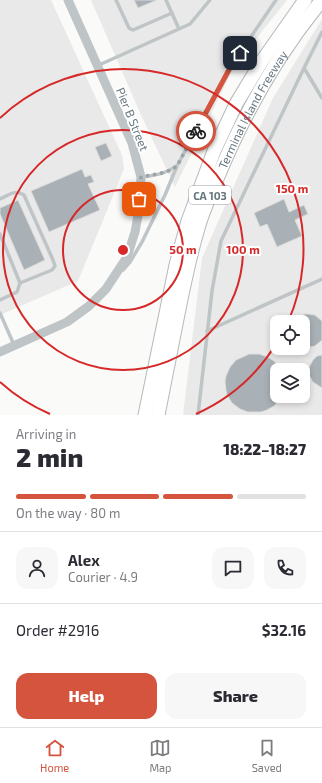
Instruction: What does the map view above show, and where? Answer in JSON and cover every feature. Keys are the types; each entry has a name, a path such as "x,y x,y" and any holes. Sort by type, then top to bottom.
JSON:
{"highway":[{"name":"Terminal Island Freeway","path":"146,415 176,265 188,221 214,151 236,104 262,61 305,0"},
{"name":"Terminal Island Freeway","path":"158,415 187,267 199,225 212,189 248,111 273,68 322,0"}],"street":[{"name":"Pier B Street","path":"0,352 67,322 89,306 106,289 127,257 136,232 141,177 132,143 68,0"}],"lane":[{"path":"116,0 129,28 133,30 172,13"},
{"path":"166,0 179,29"},
{"path":"98,66 190,24 210,0"},
{"path":"106,289 130,262 142,242 165,195 177,166 231,66 276,0"},
{"path":"198,415 212,291 221,241 322,32"},
{"path":"304,68 322,98"},
{"path":"141,177 162,173 177,166"},
{"path":"0,199 17,192 24,195 55,266 52,270 20,283"},
{"path":"0,234 20,283 19,290 17,292 0,300"},
{"path":"207,331 322,279"},
{"path":"0,314 14,346"}],"shaded area":[{"path":"0,0 51,0 122,155 124,169 78,281 0,315"},
{"path":"91,0 287,0 235,65 175,187 141,115"},
{"path":"322,19 322,415 183,415 202,258 273,98"}],"building":[{"path":"134,0 157,0 138,8"},
{"path":"106,143 112,156 101,161 95,147"},
{"path":"82,169 85,177 91,175 94,182 88,184 100,210 49,232 31,191"},
{"path":"284,199 289,212 304,205 308,214 295,220 302,236 277,247 267,224 260,227 254,213"},
{"path":"18,200 45,260 24,270 0,214 0,208"},
{"path":"305,314 315,315 322,321 322,340 315,346 310,347 310,315 303,315"},
{"path":"249,354 259,354 268,357 276,363 270,363 270,403 277,403 274,406 261,412 248,412 240,409 232,403 227,395 225,381 230,367 236,360"},
{"path":"322,355 322,388 313,382 310,377 310,365 317,356"}],"way so far":[{"path":"139,199 141,177 162,173 177,166 196,131"}],"route":[{"path":"196,131 231,66 240,53"}]}
